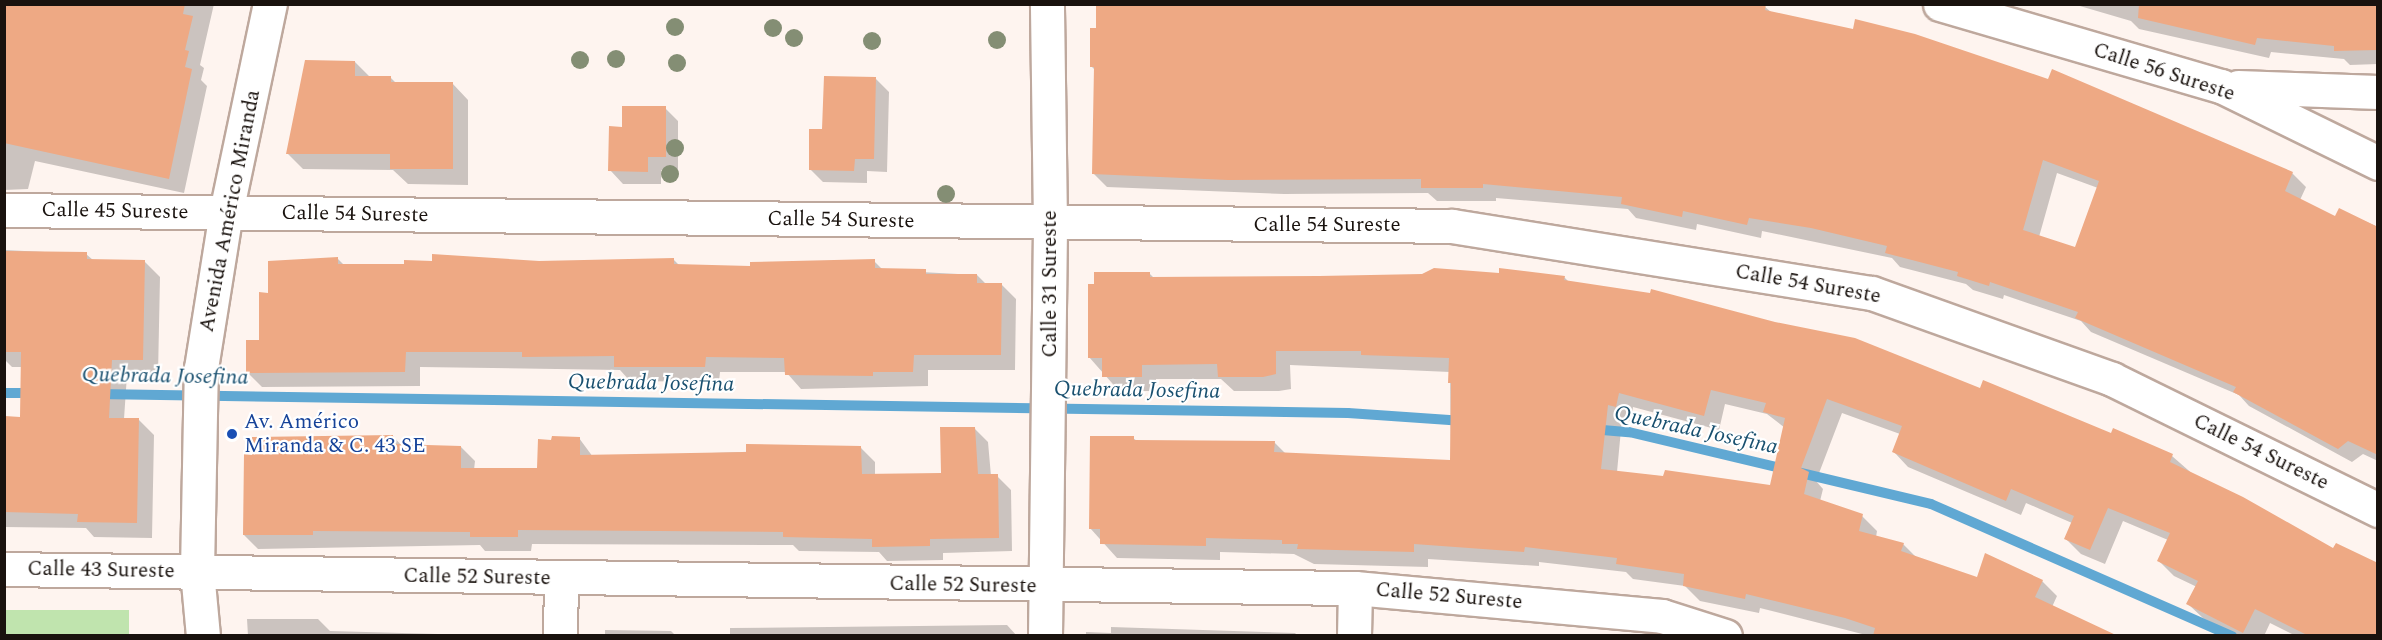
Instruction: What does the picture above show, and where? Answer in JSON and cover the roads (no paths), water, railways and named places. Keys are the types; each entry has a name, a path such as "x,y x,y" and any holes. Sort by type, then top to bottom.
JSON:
{"street":[{"name":"Avenida Américo Miranda","path":"203,636 197,571 201,368 226,212 270,4"},
{"name":"Calle 31 Sureste","path":"1045,636 1050,223 1047,4"},
{"name":"Calle 56 Sureste","path":"1940,4 2221,86 2378,163"},
{"path":"2221,86 2308,92 2378,92"},
{"name":"Calle 45 Sureste","path":"4,210 226,212"},
{"name":"Calle 54 Sureste","path":"226,212 1452,226 1872,292 2112,379 2378,510"},
{"name":"Calle 43 Sureste","path":"4,569 197,571"},
{"name":"Calle 52 Sureste","path":"197,571 561,579 1355,588 1662,626 1725,636"},
{"path":"560,636 561,579"},
{"path":"1354,636 1355,588"}],"waterway":[{"name":"Quebrada Josefina","path":"4,393 34,393"},
{"name":"Quebrada Josefina","path":"97,394 1348,413 1464,421"},
{"name":"Quebrada Josefina","path":"1591,429 1629,432 1931,504 2232,636"}],"place":[{"name":"Av. Américo Miranda & C. 43 SE","path":"232,434"}]}
